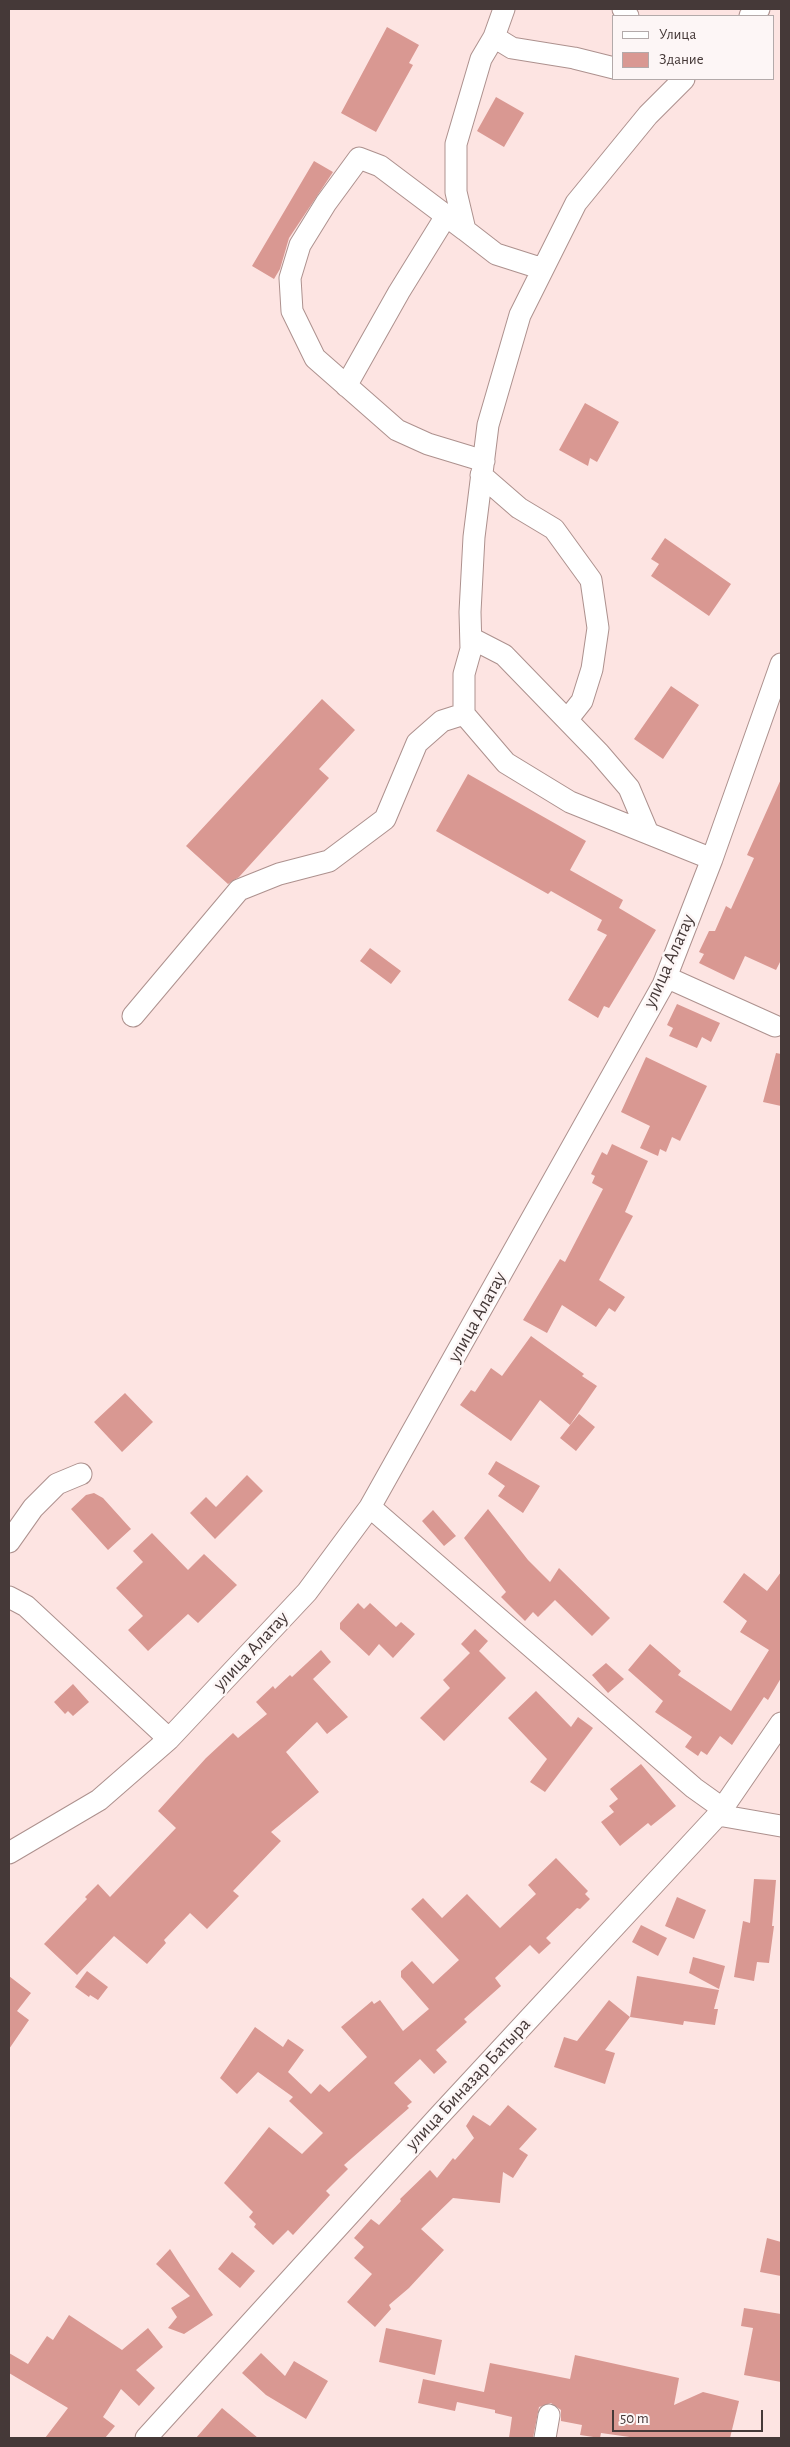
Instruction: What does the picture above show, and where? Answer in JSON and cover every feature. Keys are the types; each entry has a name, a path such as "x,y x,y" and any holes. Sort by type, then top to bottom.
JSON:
{"street":[{"path":"466,230 456,192 456,144 481,59 494,37 504,9"},
{"path":"494,37 512,48 574,58 612,68"},
{"path":"683,80 648,115 576,203 520,315 488,425 474,537 470,612 471,649 464,674 464,714 506,763 570,802 712,859"},
{"path":"543,269 496,254 380,166 359,158 326,203 300,245 290,278 292,311 315,358 397,430 483,468 519,508 554,529 591,580 598,628 592,669 582,701 567,720"},
{"path":"346,386 399,292 446,216"},
{"path":"471,638 504,656 567,720 629,788 648,833"},
{"name":"улица Алатау","path":"9,1853 99,1800 169,1739 307,1592 370,1508 666,977 712,859 781,664"},
{"path":"133,1016 239,890 279,874 330,861 385,818 417,743 442,721 464,714"},
{"path":"666,977 775,1026"},
{"path":"9,1542 33,1508 57,1484 81,1474"},
{"path":"370,1508 720,1811 781,1826"},
{"path":"9,1596 26,1606 169,1739"},
{"name":"улица Биназар Батыра","path":"146,2438 720,1811 781,1722"},
{"path":"545,2438 549,2415"}],"building":[{"path":"387,27 419,45 409,63 413,65 376,132 341,113"},
{"path":"496,97 524,113 504,147 477,131"},
{"path":"314,161 333,172 289,238 280,269 274,279 252,266"},
{"path":"585,403 619,422 597,462 590,458 588,466 559,450"},
{"path":"665,538 731,584 709,616 651,576 659,564 651,559"},
{"path":"671,686 699,705 663,759 634,739"},
{"path":"322,699 355,730 319,769 329,778 239,877 228,884 186,846"},
{"path":"468,774 586,841 570,870 623,900 619,908 656,930 609,1008 604,1006 598,1018 568,1000 607,935 597,930 602,920 551,891 548,894 436,831"},
{"path":"781,779 781,960 776,970 745,956 734,980 699,963 704,954 699,952 709,931 715,931 726,906 731,909 754,858 747,855"},
{"path":"370,948 401,971 391,984 360,961"},
{"path":"677,1004 720,1023 711,1042 702,1037 697,1048 669,1036 673,1028 667,1025"},
{"path":"776,1053 781,1054 781,1106 763,1102"},
{"path":"646,1057 707,1086 680,1141 672,1137 666,1152 660,1149 658,1156 640,1148 650,1126 621,1112"},
{"path":"612,1144 648,1161 625,1212 633,1216 599,1280 625,1297 615,1312 609,1308 596,1327 562,1305 547,1333 523,1320 560,1259 565,1262 603,1189 592,1183 595,1176 591,1174 602,1152 607,1155"},
{"path":"531,1336 584,1374 582,1376 597,1386 570,1425 540,1400 511,1441 460,1405 471,1390 475,1392 491,1368 502,1376"},
{"path":"125,1393 153,1422 122,1452 94,1422"},
{"path":"579,1414 595,1427 576,1451 560,1438"},
{"path":"496,1461 540,1486 523,1513 498,1496 505,1486 488,1474"},
{"path":"247,1475 263,1491 215,1539 190,1513 206,1497 216,1507"},
{"path":"94,1493 103,1498 131,1529 108,1550 71,1509 86,1495"},
{"path":"488,1509 528,1560 550,1582 559,1568 610,1618 592,1636 555,1600 538,1617 533,1612 525,1621 501,1597 506,1592 464,1538"},
{"path":"433,1510 456,1536 444,1546 422,1521"},
{"path":"152,1533 188,1570 204,1554 237,1585 198,1623 188,1614 148,1651 128,1630 143,1616 116,1588 143,1562 133,1551"},
{"path":"781,1572 781,1678 768,1700 764,1697 732,1745 720,1736 707,1755 701,1751 698,1756 685,1747 692,1737 655,1712 663,1701 628,1670 650,1644 681,1671 678,1675 731,1711 769,1650 740,1632 747,1621 723,1602 744,1573 767,1591"},
{"path":"358,1603 364,1609 370,1603 396,1627 401,1622 415,1634 393,1658 379,1644 369,1656 340,1629 340,1623"},
{"path":"475,1629 488,1641 479,1651 506,1678 444,1741 420,1718 450,1688 443,1680 470,1653 461,1644"},
{"path":"321,1650 331,1662 313,1679 348,1717 327,1734 317,1722 286,1752 319,1792 271,1832 281,1841 233,1891 239,1896 207,1929 190,1913 164,1940 166,1943 147,1964 114,1936 77,1975 44,1944 87,1899 85,1897 98,1884 110,1897 176,1828 158,1811 206,1758 233,1733 238,1738 267,1714 256,1702 273,1686 275,1689 290,1675 292,1677"},
{"path":"606,1663 624,1679 608,1693 592,1675"},
{"path":"73,1684 89,1702 73,1716 68,1711 65,1714 54,1702"},
{"path":"536,1691 571,1727 578,1717 593,1728 545,1792 530,1782 547,1759 508,1718"},
{"path":"641,1764 676,1806 651,1826 648,1823 620,1846 601,1822 614,1812 609,1806 618,1799 610,1789"},
{"path":"556,1858 588,1891 585,1894 590,1899 580,1909 577,1908 546,1938 551,1943 539,1954 530,1945 495,1978 501,1986 464,2019 467,2022 436,2050 447,2062 434,2074 420,2059 394,2083 412,2102 407,2106 409,2108 344,2165 348,2169 326,2191 330,2195 293,2235 288,2230 273,2245 254,2227 256,2224 249,2217 253,2212 224,2183 269,2127 302,2154 323,2133 289,2101 293,2097 258,2072 237,2094 220,2078 255,2027 283,2047 288,2039 304,2050 288,2072 311,2094 320,2084 329,2092 367,2057 341,2027 372,2001 374,2004 380,2000 403,2031 429,2009 401,1977 401,1971 412,1961 433,1984 459,1960 411,1909 423,1898 442,1918 467,1894 500,1928 536,1894 528,1885"},
{"path":"754,1879 776,1880 772,1926 774,1926 769,1963 757,1962 754,1981 734,1977 743,1921 750,1923"},
{"path":"677,1897 706,1910 694,1939 665,1926"},
{"path":"641,1925 667,1938 658,1956 632,1942"},
{"path":"693,1957 725,1966 719,1989 689,1973"},
{"path":"87,1971 108,1987 98,2000 90,1995 89,1997 75,1987"},
{"path":"9,1976 31,1993 17,2011 29,2020 9,2049"},
{"path":"637,1976 719,1990 714,2009 718,2009 715,2025 684,2021 683,2025 630,2017"},
{"path":"609,2000 630,2017 605,2050 615,2053 605,2084 554,2067 564,2037 577,2041"},
{"path":"508,2105 537,2129 519,2149 528,2155 513,2178 503,2172 500,2203 453,2198 421,2229 444,2250 409,2288 389,2305 391,2309 375,2327 347,2302 372,2274 354,2258 364,2247 354,2238 371,2219 379,2225 401,2201 400,2199 430,2170 437,2178 453,2158 455,2160 474,2138 466,2126 473,2115 490,2126"},
{"path":"767,2238 781,2242 781,2276 760,2272"},
{"path":"170,2249 213,2315 184,2334 168,2328 177,2317 171,2308 190,2296 156,2264"},
{"path":"232,2252 255,2271 240,2288 218,2269"},
{"path":"744,2308 781,2314 781,2382 744,2375 753,2328 741,2326"},
{"path":"69,2315 122,2350 148,2328 163,2347 136,2370 155,2388 139,2406 121,2389 103,2417 115,2426 105,2438 45,2438 68,2408 9,2373 9,2353 28,2364 47,2336 53,2340"},
{"path":"386,2328 442,2340 435,2375 379,2362"},
{"path":"261,2353 285,2376 294,2361 328,2381 306,2419 266,2395 242,2373"},
{"path":"575,2355 679,2378 674,2405 703,2392 739,2401 730,2438 637,2438 601,2433 600,2438 580,2435 582,2425 561,2421 561,2410 551,2403 539,2407 533,2438 509,2438 512,2417 495,2413 495,2410 457,2402 455,2411 418,2403 423,2379 484,2392 490,2363 570,2379"},
{"path":"222,2408 258,2438 196,2438"}]}
